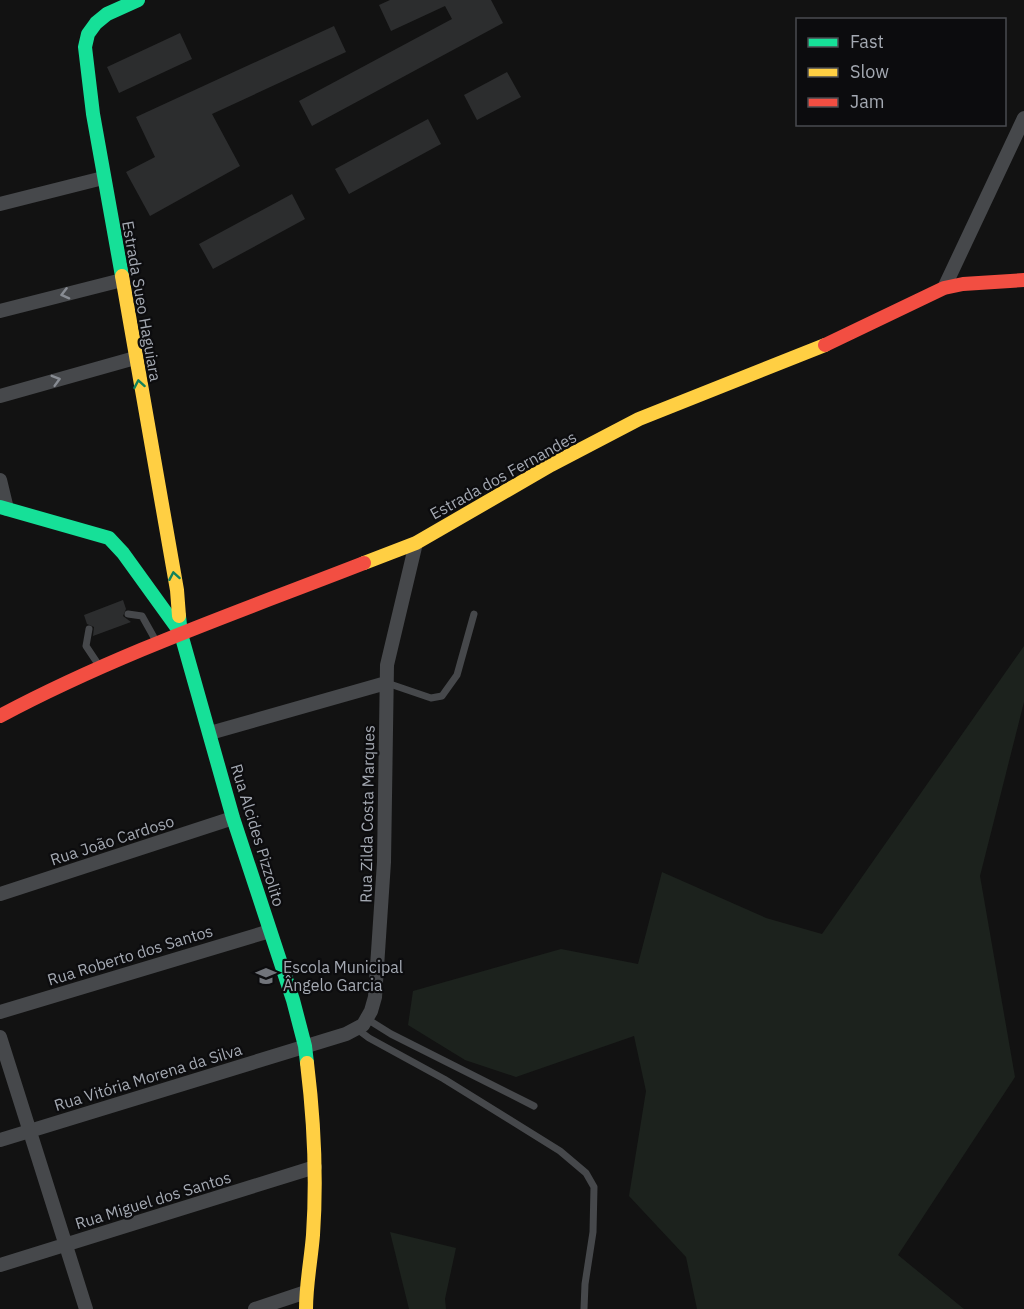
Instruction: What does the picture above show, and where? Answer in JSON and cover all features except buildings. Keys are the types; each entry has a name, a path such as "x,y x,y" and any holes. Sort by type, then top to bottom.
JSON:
{"street":[{"name":"Estrada Sueo Haguiara","path":"138,0 107,14 96,23 88,34 85,47 103,178 177,590 181,634"},
{"path":"944,288 1024,118"},
{"path":"0,204 103,178"},
{"path":"0,311 122,280"},
{"name":"Estrada dos Fernandes","path":"0,716 49,690 181,634 416,543 551,465 639,419 810,352 944,288 963,284 1024,280"},
{"path":"0,396 135,358"},
{"path":"0,480 4,508 109,538 123,553 181,634"},
{"name":"Rua Zilda Costa Marques","path":"368,1018 375,997 384,862 387,665 416,543"},
{"name":"Rua Alcides Pizzolito","path":"181,634 233,818 293,1000 305,1046 312,1104 315,1167 313,1235 306,1309"},
{"path":"210,733 386,683"},
{"name":"Rua João Cardoso","path":"0,894 233,818"},
{"name":"Rua Roberto dos Santos","path":"0,1012 270,931"},
{"path":"305,1046 346,1034 357,1029 368,1018"},
{"path":"0,1037 86,1309"},
{"name":"Rua Vitória Morena da Silva","path":"0,1140 305,1046"},
{"name":"Rua Miguel dos Santos","path":"0,1265 315,1167"},
{"path":"255,1309 306,1292"}],"lane":[{"path":"128,614 142,616 158,644"},
{"path":"386,683 430,698 442,696 457,675 474,614"},
{"path":"89,629 86,646 101,668"},
{"path":"368,1018 391,1034 534,1106"},
{"path":"357,1029 369,1038 444,1078 560,1151 586,1173 594,1187 593,1232 585,1284 584,1309"}],"shaded area":[{"path":"1024,646 1024,702 980,876 1015,1077 898,1255 964,1309 697,1309 686,1257 629,1196 646,1091 634,1036 516,1077 465,1060 408,1025 413,991 561,949 638,964 662,872 766,918 822,934"},
{"path":"390,1232 456,1248 445,1299 446,1309 409,1309"}],"traffic: fast":[{"path":"122,276 93,114 85,47 88,34 96,23 107,14 138,0"},
{"path":"0,507 109,538 123,553 180,632"},
{"path":"179,616 181,634 233,818 293,1000 307,1063"}],"traffic: slow":[{"path":"122,276 177,590 179,616"},
{"path":"364,563 416,543 551,465 639,419 825,345"},
{"path":"306,1309 315,1192 313,1127 307,1063"}],"traffic: jam":[{"path":"825,345 944,288 963,284 1024,280"},
{"path":"0,716 134,653 364,563"}],"place":[{"name":"Escola Municipal Ângelo Garcia","path":"266,976"}]}
